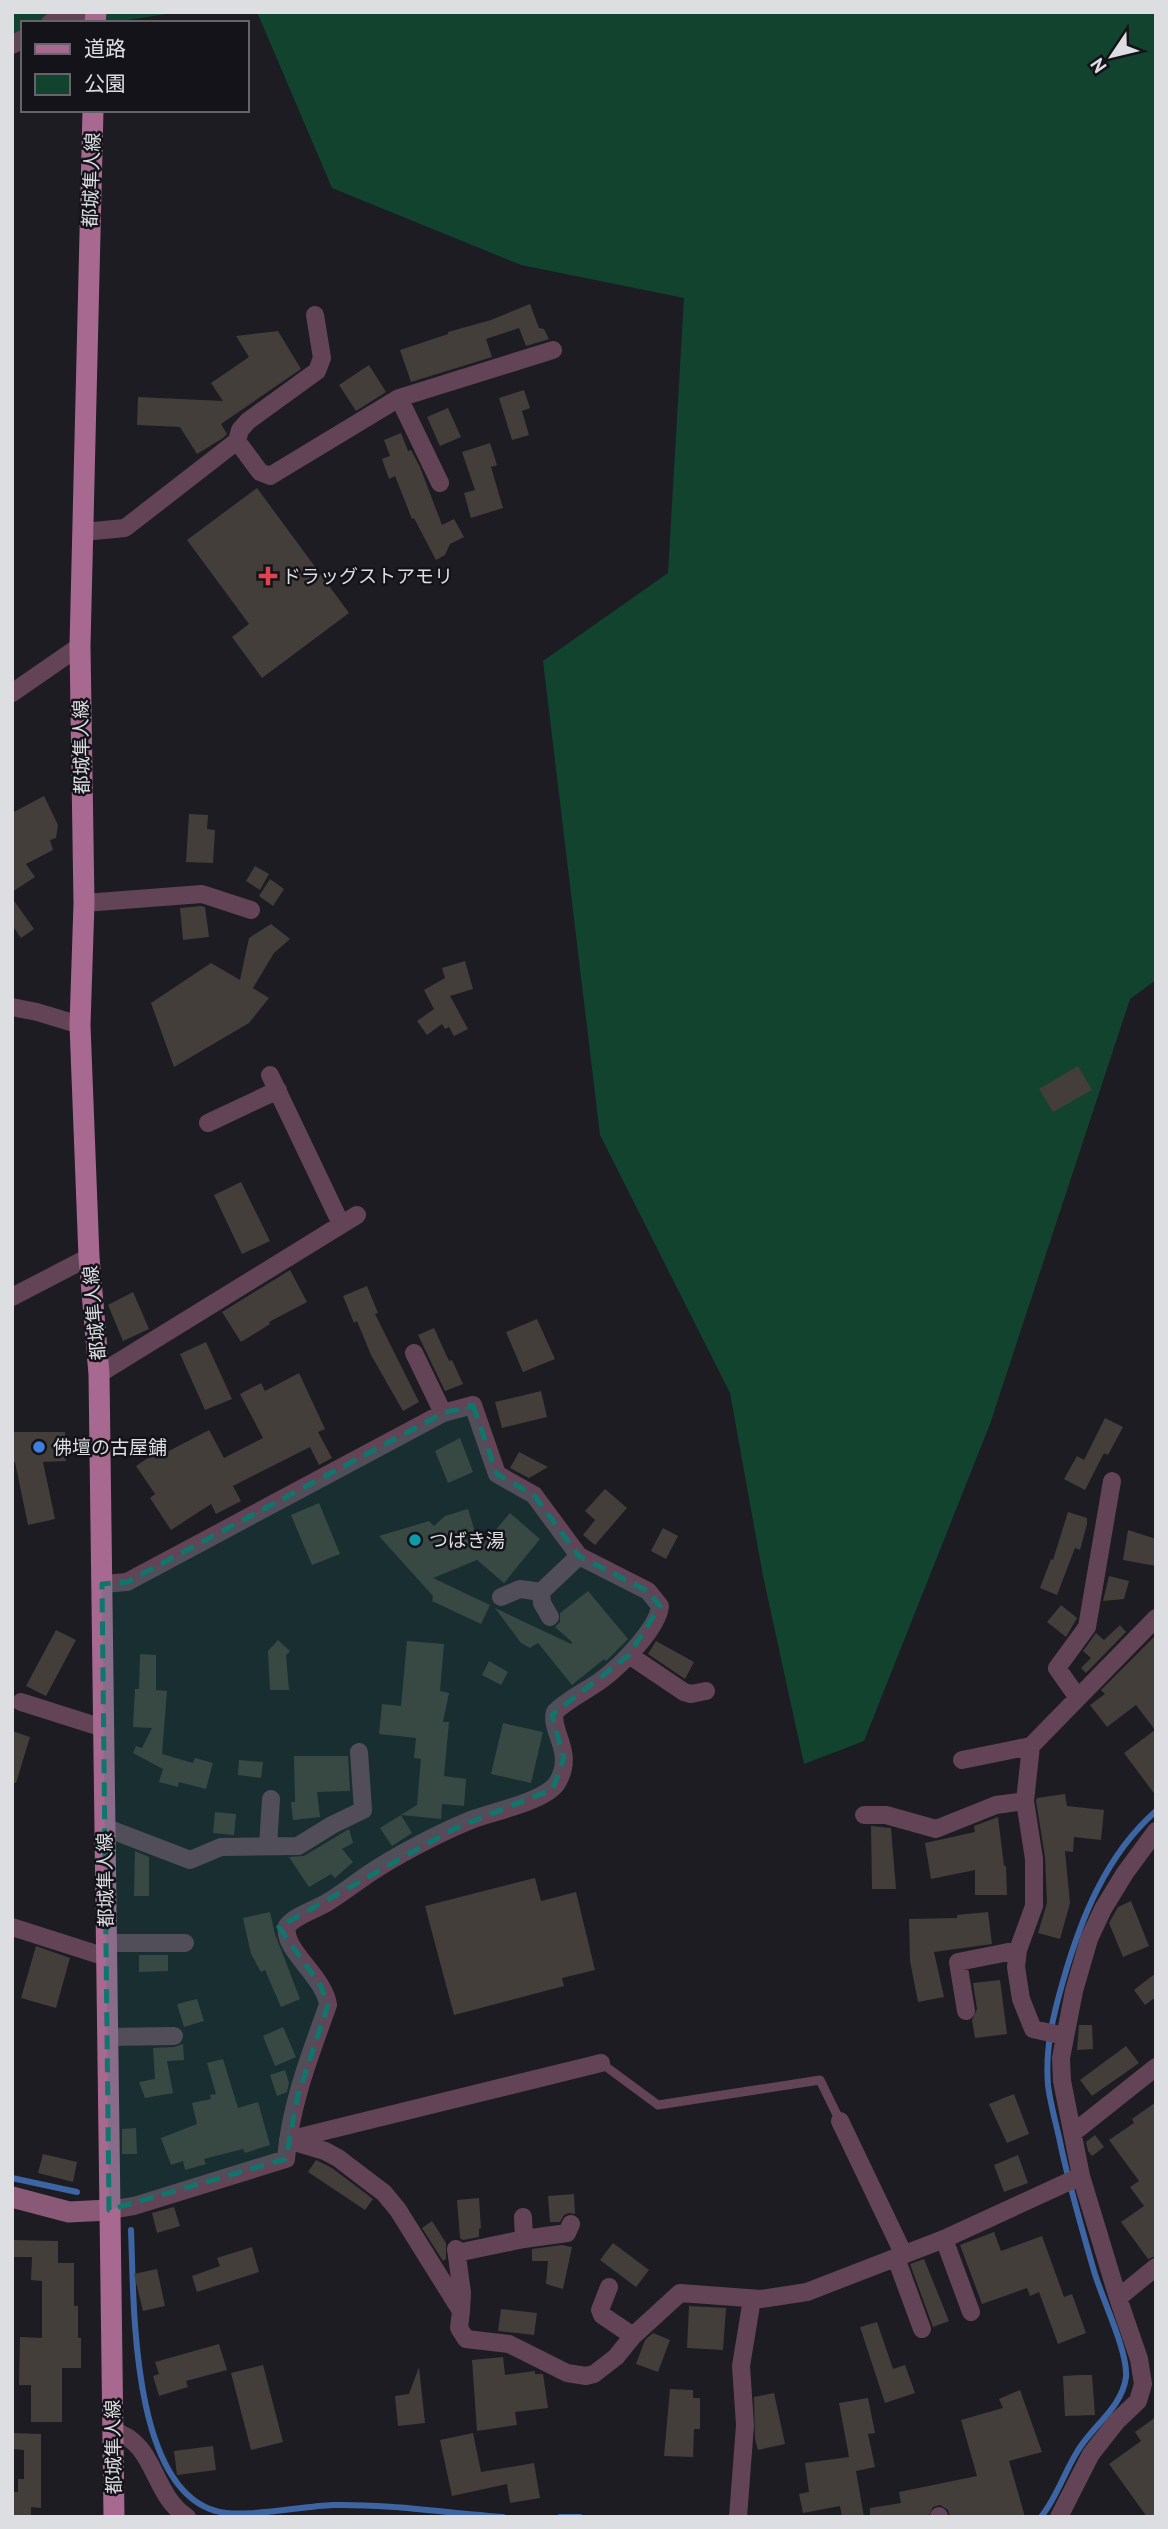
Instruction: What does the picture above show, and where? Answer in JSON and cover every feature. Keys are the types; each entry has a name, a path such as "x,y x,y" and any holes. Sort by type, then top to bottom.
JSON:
{"main road":[{"name":"都城隼人線","path":"93,112 80,646 84,903 80,1025 89,1257 99,1374 114,2517"}],"street":[{"path":"53,21 61,16 82,12"},
{"path":"83,533 125,528 237,441 240,430 248,421 317,371 322,358 315,315"},
{"path":"237,441 260,472 270,476 399,398 553,350"},
{"path":"399,398 440,483"},
{"path":"12,693 80,646"},
{"path":"84,903 202,894 251,910"},
{"path":"15,1011 80,1025"},
{"path":"99,1374 349,1220 274,1082 208,1124"},
{"path":"12,1297 89,1257"},
{"path":"414,1353 443,1413"},
{"path":"12,2197 69,2212 109,2210 145,2203 286,2159 297,2099 328,2005 327,1996 321,1986 287,1938 289,1922 326,1903 380,1867 454,1829 485,1815 540,1797 553,1789 565,1758 563,1744 553,1718 555,1712 605,1678 629,1655 652,1625 660,1606 648,1591 579,1556 534,1495 497,1475 473,1405 443,1413 127,1582 102,1584"},
{"path":"1078,1698 1057,1668 1087,1627 1112,1481"},
{"path":"550,1617 541,1604 541,1592 579,1556"},
{"path":"501,1597 520,1589 541,1592"},
{"path":"962,1760 1031,1746 1156,1618"},
{"path":"629,1655 684,1692 691,1694 706,1691"},
{"path":"21,1702 103,1728"},
{"path":"1031,1746 1025,1801 1034,1859 1034,1906 1018,1950 1016,1967 1021,1999 1033,2029 1054,2034"},
{"path":"104,1827 190,1860 221,1847 298,1846 363,1810 359,1752"},
{"path":"268,1846 271,1799"},
{"path":"864,1815 886,1815 936,1829 996,1805 1025,1801"},
{"path":"1059,2517 1091,2454 1117,2421 1138,2401 1143,2384 1139,2359 1073,2179 1073,2133 1062,2081 1061,2058 1054,2034 1095,1924 1125,1873 1156,1831"},
{"path":"12,1927 106,1950 185,1943"},
{"path":"966,2011 958,1962 1018,1950"},
{"path":"107,2037 174,2036"},
{"path":"288,2140 601,2063"},
{"path":"1073,2133 1156,2067"},
{"path":"840,2121 900,2256 922,2329"},
{"path":"288,2140 325,2151 338,2158 384,2193 398,2210 461,2311"},
{"path":"571,2224 567,2233 456,2251 462,2294 459,2328 466,2339 509,2344 577,2376 594,2374 680,2293 752,2299 807,2292 944,2239 1073,2179"},
{"path":"523,2217 524,2239"},
{"path":"944,2239 971,2312"},
{"path":"1118,2298 1156,2267"},
{"path":"610,2287 600,2310 603,2315 634,2336"},
{"path":"738,2517 745,2424 741,2366 752,2299"},
{"path":"1139,2359 1156,2378"},
{"path":"113,2431 125,2434 139,2445 165,2493 178,2511 187,2517"}],"lane":[{"path":"601,2063 658,2105 820,2080 840,2121"}],"highlighted area":[{"path":"473,1405 497,1474 534,1495 579,1556 648,1591 660,1606 629,1655 552,1715 564,1758 553,1789 454,1829 279,1927 321,1986 328,2005 297,2099 286,2159 109,2210 102,1584 127,1582 443,1413"}],"green space":[{"path":"12,12 179,12 123,21 21,21 21,36 12,38"},
{"path":"257,12 1156,12 1156,980 1130,999 990,1424 864,1741 804,1764 763,1576 730,1393 600,1135 543,661 668,573 684,298 521,265 332,188"}],"building":[{"path":"530,304 539,328 544,329 549,339 526,346 519,328 486,339 492,357 411,382 400,350"},
{"path":"278,331 301,369 221,424 227,434 223,438 197,454 180,427 137,425 138,397 223,401 211,383 249,357 236,336"},
{"path":"369,365 386,392 356,411 339,385"},
{"path":"524,390 530,408 522,411 529,435 512,440 499,398"},
{"path":"448,408 461,437 440,446 427,417"},
{"path":"401,433 408,451 411,450 420,467 442,525 454,519 464,537 450,544 445,555 436,560 414,518 412,519 395,476 389,479 382,459 390,456 384,440"},
{"path":"490,443 497,465 491,467 503,508 471,518 464,493 475,490 462,452"},
{"name":"ドラッグストアモリ","path":"257,488 349,613 262,678 232,637 249,624 187,540"},
{"path":"44,796 58,825 56,838 50,840 53,850 26,864 35,877 12,892 12,813"},
{"path":"189,814 208,815 207,829 215,830 213,863 186,862"},
{"path":"255,866 269,874 260,890 246,881"},
{"path":"270,879 284,889 273,906 259,896"},
{"path":"12,898 34,929 21,938 12,925"},
{"path":"205,907 209,937 183,940 180,908"},
{"path":"271,924 290,939 274,953 253,988 269,998 249,1023 174,1067 151,1003 211,963 240,980 249,938"},
{"path":"465,961 473,989 450,996 468,1029 454,1036 449,1027 445,1029 442,1024 427,1035 417,1021 434,1009 424,990 445,978 442,968"},
{"path":"1078,1066 1092,1090 1053,1112 1039,1089"},
{"path":"241,1182 270,1241 242,1254 214,1195"},
{"path":"290,1270 307,1302 269,1322 270,1324 241,1342 222,1312"},
{"path":"367,1286 378,1313 375,1314 419,1402 403,1411 371,1355 357,1321 354,1323 343,1296"},
{"path":"133,1292 149,1329 123,1341 108,1305"},
{"path":"537,1319 555,1359 523,1372 506,1332"},
{"path":"434,1328 463,1384 445,1391 418,1335"},
{"path":"206,1342 232,1399 205,1410 180,1354"},
{"path":"299,1373 325,1429 318,1432 332,1458 319,1465 310,1447 233,1486 241,1501 216,1514 211,1504 171,1530 150,1498 155,1494 136,1466 164,1447 167,1452 209,1430 224,1458 263,1438 240,1394 261,1383 265,1391"},
{"path":"541,1391 547,1417 502,1428 495,1402"},
{"path":"1105,1418 1123,1427 1108,1455 1104,1453 1085,1490 1064,1479 1077,1456 1084,1460"},
{"path":"12,1432 65,1432 66,1461 43,1462 55,1519 28,1525 15,1462 12,1462"},
{"path":"460,1438 473,1472 448,1483 435,1451"},
{"path":"519,1452 548,1467 529,1478 510,1468"},
{"path":"605,1489 627,1508 595,1545 583,1535 595,1520 585,1511"},
{"path":"319,1503 340,1554 312,1565 291,1515"},
{"path":"468,1509 480,1548 510,1513 540,1539 504,1583 477,1560 433,1578 490,1605 481,1624 432,1601 433,1596 379,1536 429,1521 434,1526 445,1516"},
{"path":"1068,1512 1087,1518 1087,1524 1080,1550 1075,1548 1057,1595 1040,1588 1051,1559 1053,1560"},
{"path":"663,1528 678,1536 666,1559 651,1551"},
{"path":"1128,1530 1156,1539 1156,1566 1123,1560"},
{"path":"1109,1576 1129,1581 1124,1599 1103,1601"},
{"path":"588,1591 628,1639 606,1661 604,1659 572,1685 538,1643 530,1648 521,1643 495,1608 571,1644 555,1627 560,1622 560,1613"},
{"path":"1061,1605 1077,1618 1066,1637 1047,1622"},
{"path":"1120,1625 1126,1632 1086,1673 1081,1668 1091,1658 1083,1651 1096,1633 1104,1640"},
{"path":"56,1630 76,1640 46,1696 26,1686"},
{"path":"1156,1635 1156,1796 1124,1753 1155,1730 1136,1705 1107,1727 1090,1705 1105,1694 1101,1690"},
{"path":"278,1640 290,1651 286,1655 289,1690 270,1690 268,1651"},
{"path":"407,1641 444,1644 440,1691 449,1693 443,1722 449,1722 444,1776 466,1779 464,1806 442,1804 441,1819 401,1815 412,1833 392,1846 380,1828 417,1805 421,1759 414,1758 416,1738 379,1734 382,1704 401,1706"},
{"path":"656,1641 694,1662 685,1679 648,1654"},
{"path":"140,1654 156,1655 156,1690 167,1691 162,1754 193,1763 195,1758 213,1763 206,1789 179,1782 178,1787 159,1782 163,1769 133,1753 136,1746 142,1748 152,1728 133,1727 135,1689 139,1689"},
{"path":"489,1661 508,1672 501,1685 482,1675"},
{"path":"503,1723 543,1732 531,1783 491,1774"},
{"path":"12,1731 30,1737 16,1783 12,1782"},
{"path":"294,1756 348,1756 350,1791 317,1792 320,1817 293,1820 291,1802 295,1802"},
{"path":"239,1760 263,1762 261,1778 238,1775"},
{"path":"1065,1794 1067,1806 1104,1810 1101,1840 1074,1837 1073,1852 1065,1851 1070,1903 1060,1939 1038,1933 1047,1903 1045,1857 1036,1801 1037,1798"},
{"path":"215,1812 236,1814 234,1835 213,1833"},
{"path":"998,1817 1006,1866 1007,1895 975,1895 975,1870 931,1879 925,1843 975,1832 974,1826"},
{"path":"871,1826 891,1828 896,1889 872,1889"},
{"path":"349,1829 353,1843 342,1849 353,1862 335,1878 331,1874 309,1887 289,1857 304,1856"},
{"path":"135,1851 149,1857 149,1896 134,1896"},
{"path":"535,1878 541,1901 576,1892 595,1970 562,1978 564,1986 454,2015 425,1906"},
{"path":"1131,1901 1149,1946 1123,1957 1109,1923 1118,1907"},
{"path":"270,1912 275,1934 300,1999 281,2007 265,1970 261,1972 251,1954 243,1918"},
{"path":"988,1912 992,1944 934,1952 944,1997 918,2002 910,1961 909,1919 957,1918 957,1915"},
{"path":"36,1946 70,1958 56,2008 21,1998"},
{"path":"139,1955 168,1955 168,1971 139,1972"},
{"path":"1156,1973 1156,1997 1145,2005 1134,1990"},
{"path":"1000,1980 1007,2034 975,2038 972,2020 977,2009 973,1983"},
{"path":"197,1999 204,2021 184,2027 177,2004"},
{"path":"1079,2025 1092,2025 1093,2049 1077,2050"},
{"path":"283,2027 296,2057 275,2066 263,2036"},
{"path":"183,2044 184,2060 167,2061 173,2093 145,2098 139,2082 155,2079 153,2048"},
{"path":"1126,2046 1139,2063 1092,2096 1080,2080"},
{"path":"223,2059 238,2108 258,2102 270,2145 245,2153 243,2149 204,2159 206,2164 185,2170 183,2161 171,2165 161,2138 197,2124 192,2103 211,2099 210,2095 216,2094 207,2063"},
{"path":"285,2070 289,2083 287,2092 277,2096 270,2075"},
{"path":"1014,2094 1029,2134 1007,2143 989,2104"},
{"path":"1156,2102 1156,2256 1148,2259 1121,2222 1144,2206 1130,2187 1139,2181 1109,2140 1134,2123 1132,2119"},
{"path":"136,2128 137,2154 122,2154 122,2129"},
{"path":"1095,2135 1104,2147 1092,2156 1086,2142"},
{"path":"43,2154 77,2162 73,2182 38,2173"},
{"path":"1018,2155 1028,2183 1004,2192 994,2165"},
{"path":"316,2160 332,2168 373,2199 365,2210 308,2172"},
{"path":"574,2194 575,2214 564,2215 560,2222 550,2222 548,2196"},
{"path":"479,2198 479,2237 463,2240 460,2238 457,2200"},
{"path":"174,2207 180,2226 157,2233 152,2213"},
{"path":"432,2221 446,2243 446,2259 443,2261 422,2228"},
{"path":"994,2232 1001,2251 1042,2236 1064,2297 1072,2294 1086,2333 1058,2344 1039,2292 1030,2296 1027,2288 982,2304 960,2245"},
{"path":"12,2240 58,2241 58,2263 74,2263 74,2306 78,2306 81,2368 62,2368 62,2422 31,2422 31,2385 19,2385 20,2337 42,2338 42,2281 31,2280 32,2257 12,2257"},
{"path":"613,2243 649,2270 636,2287 600,2260"},
{"path":"562,2245 572,2247 563,2289 546,2284 548,2261 532,2261 532,2249"},
{"path":"252,2247 259,2272 197,2292 192,2276 220,2266 217,2258"},
{"path":"924,2259 949,2321 933,2327 910,2264"},
{"path":"157,2269 165,2306 143,2311 134,2274"},
{"path":"689,2306 726,2308 723,2350 687,2348"},
{"path":"501,2309 537,2313 534,2335 498,2331"},
{"path":"877,2322 893,2369 905,2365 915,2393 885,2403 860,2327"},
{"path":"653,2333 670,2340 658,2372 636,2364 645,2340"},
{"path":"219,2344 227,2370 186,2381 188,2387 159,2396 153,2376 159,2374 155,2362"},
{"path":"503,2357 505,2375 535,2371 535,2374 543,2374 548,2408 515,2412 517,2425 477,2431 472,2360"},
{"path":"263,2365 283,2442 251,2450 231,2373"},
{"path":"419,2367 425,2423 398,2426 395,2396 409,2394"},
{"path":"1092,2375 1095,2415 1065,2416 1063,2376"},
{"path":"670,2389 693,2390 693,2398 700,2398 700,2429 694,2429 693,2457 664,2456"},
{"path":"1020,2390 1042,2452 1009,2461 1025,2517 950,2517 948,2510 940,2505 933,2507 928,2517 870,2517 870,2508 901,2503 899,2492 977,2476 961,2420 1003,2408 999,2399"},
{"path":"774,2393 785,2444 758,2450 755,2439 754,2397"},
{"path":"868,2398 875,2433 868,2434 875,2467 856,2471 864,2517 842,2517 840,2506 803,2513 799,2494 809,2492 805,2463 849,2457 839,2403"},
{"path":"1156,2417 1156,2517 1147,2517 1109,2464 1141,2441 1135,2432"},
{"path":"12,2433 41,2434 41,2508 31,2507 31,2517 12,2517 12,2492 18,2492 18,2479 24,2479 24,2450 12,2449"},
{"path":"473,2433 481,2472 534,2463 540,2498 510,2503 507,2484 452,2496 440,2440"},
{"path":"213,2446 216,2470 177,2475 174,2451"}],"waterway":[{"path":"1041,2517 1077,2452 1119,2398 1126,2377 1123,2353 1094,2271 1066,2171 1051,2104 1047,2071 1051,2032 1070,1957 1087,1911 1123,1847 1156,1811"},
{"path":"12,2178 77,2192"},
{"path":"131,2230 133,2300 142,2388 152,2430 167,2467 188,2495 216,2511 241,2514 354,2505 503,2517"},
{"path":"560,2517 580,2517"}],"place":[{"name":"ドラッグストアモリ","path":"268,576"},
{"name":"佛壇の古屋鋪","path":"39,1447"},
{"name":"つばき湯","path":"415,1540"}]}
